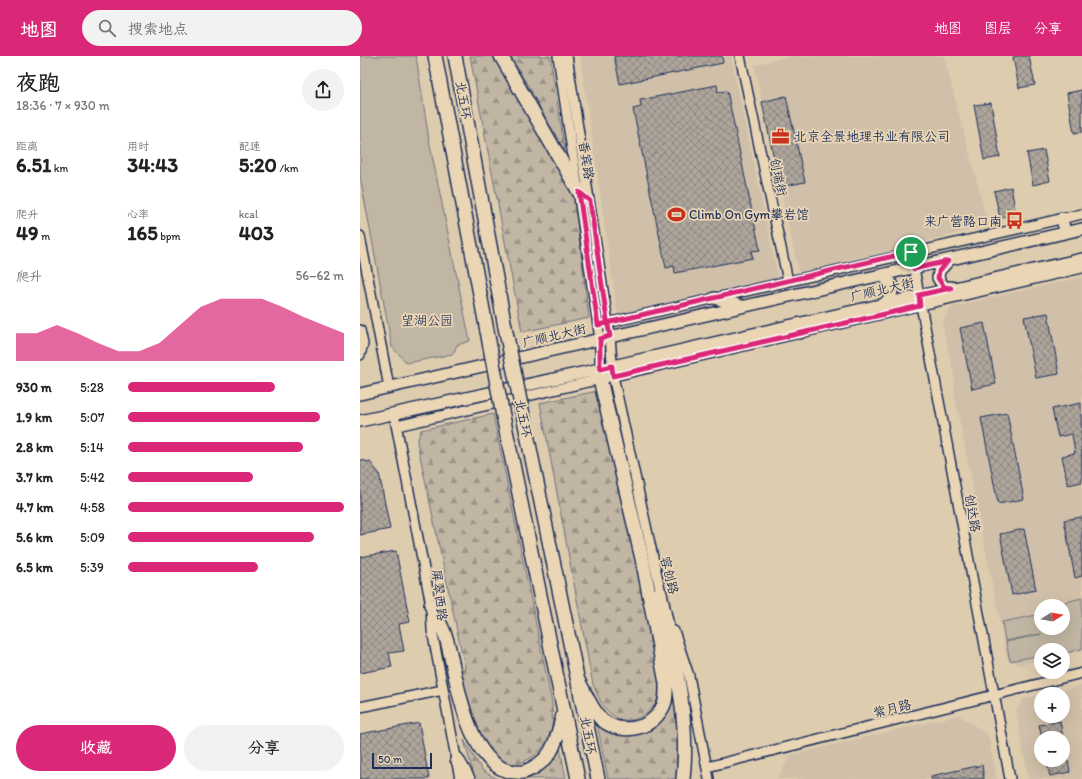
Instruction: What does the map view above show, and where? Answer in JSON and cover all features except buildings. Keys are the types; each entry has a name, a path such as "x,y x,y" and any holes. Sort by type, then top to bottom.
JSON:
{"highway":[{"name":"北五环","path":"435,56 503,416 578,779"},
{"name":"北五环","path":"456,56 505,327 598,779"},
{"path":"501,56 579,192"},
{"path":"578,680 602,720 625,729 636,728 647,724 655,718 662,709 666,697 666,683 606,372"},
{"path":"660,593 684,706 686,754 683,779"},
{"path":"431,605 447,640 462,705 474,742 479,755 489,766 497,772 507,775 523,773 538,766 556,745 564,711"},
{"path":"456,759 468,779"}],"main road":[{"path":"1062,218 1066,233"},
{"name":"广顺北大街","path":"360,394 743,306 914,269 1082,229"},
{"name":"广顺北大街","path":"360,421 606,372 778,328 885,303 920,300 951,288 1082,259"},
{"path":"948,261 939,271 938,278 944,287 951,288"},
{"path":"1024,272 1041,278"},
{"path":"883,276 891,282 893,289 890,298 885,303"},
{"path":"714,298 743,306"},
{"path":"778,328 800,333"}],"street":[{"name":"香宾路","path":"558,56 598,325 605,338"},
{"name":"香宾路","path":"567,56 590,201 607,323 605,338"},
{"name":"创瑞街","path":"740,56 788,280"},
{"path":"579,192 590,201"},
{"path":"598,325 788,280 1082,214"},
{"path":"360,236 364,280 389,388"},
{"name":"创达路","path":"911,252 1010,779"},
{"path":"397,426 606,372 800,333 920,300 1041,278 1082,268"},
{"path":"360,330 363,344 360,355"},
{"name":"容创路","path":"605,338 606,372 660,593 689,676 709,779"},
{"name":"屏翠西路","path":"394,414 431,605 432,630 460,779"},
{"name":"紫月路","path":"707,767 1082,673"},
{"path":"360,707 443,690"}],"shaded area":[{"path":"580,56 731,56 778,278 622,315 617,311"},
{"path":"791,56 944,56 988,225 799,275 754,65"},
{"path":"1082,277 1082,598 1070,601 1070,599 1034,599 1034,635 1041,635 1043,643 1034,643 1034,661 1019,665 1007,657 954,393 955,380 942,323 952,307"},
{"path":"1082,685 1082,779 1028,779 1016,711 1023,699 1034,697 1034,723 1070,723 1070,688"},
{"path":"959,715 988,735 997,779 777,779 791,755"}],"green space":[{"name":"望湖公园","path":"360,56 416,56 429,140 470,341 457,345 453,354 407,363 392,347 360,176"},
{"path":"470,56 496,56 574,197 589,318 522,332"},
{"path":"511,56 550,56 565,152"},
{"path":"597,391 637,553 660,676 661,686 656,704 639,718 632,720 618,718 611,714 600,701 593,685 540,403"},
{"path":"493,414 552,702 552,727 544,746 530,759 521,763 512,764 502,762 484,750 478,741 468,711 460,670 465,668 417,442 421,430"},
{"path":"1082,598 1082,649 1070,652 1070,643 1034,643 1034,656 1010,661 1006,642 1037,635 1070,635 1070,601"},
{"path":"1034,616 1034,635 1036,635 1005,641 1002,622"},
{"path":"674,695 678,735 676,779 608,779 596,719 608,728 664,716"},
{"path":"464,740 482,770 497,779 475,779"},
{"path":"560,748 566,779 525,779 537,775 546,768"}],"place":[{"name":"北京全景地理书业有限公司","path":"781,136"},
{"name":"Climb On Gym攀岩馆","path":"676,214"},
{"name":"来广营路口南","path":"1015,221"}],"route":[{"path":"911,252 626,319 607,323 598,325 579,192 590,201 607,323 610,336 600,339 600,369 612,366 613,376 920,306 919,295 951,288 944,287 938,278 939,271 948,261 914,269 911,252"}]}
